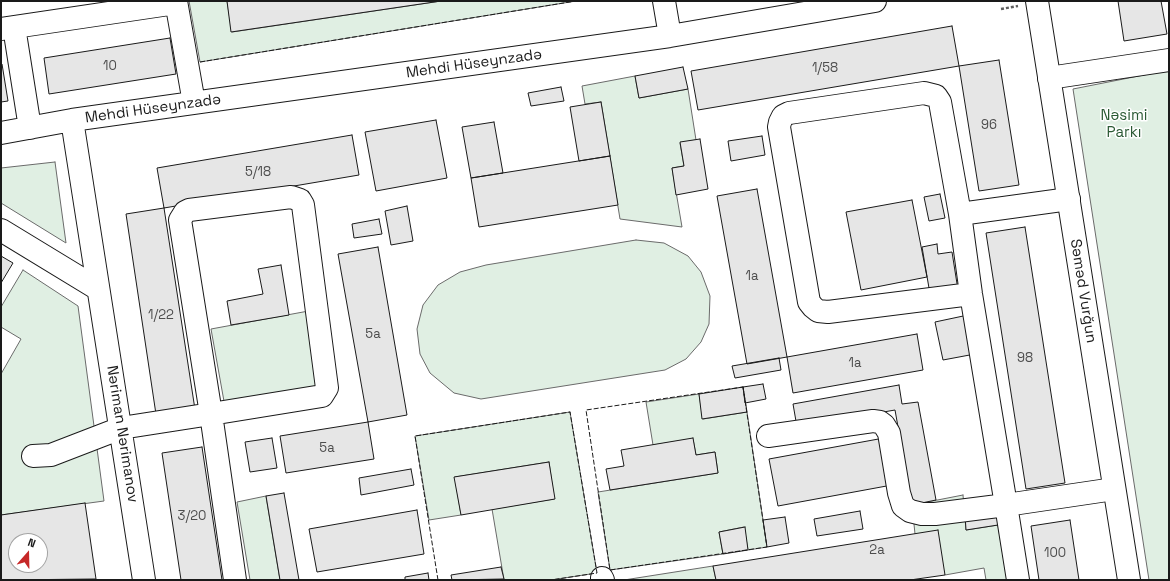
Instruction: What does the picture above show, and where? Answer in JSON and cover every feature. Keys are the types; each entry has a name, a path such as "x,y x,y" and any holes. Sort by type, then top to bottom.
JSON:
{"street":[{"path":"664,1 670,36"},
{"name":"Mehdi Hüseynzadə","path":"1,133 72,120 670,36 875,1"},
{"name":"Səməd Vurğun","path":"1037,1 1129,580"},
{"path":"30,128 8,28 176,2 194,104"},
{"path":"1049,78 1169,60"},
{"path":"971,294 828,312 818,311 813,307 809,302 779,127 783,116 789,113 924,93 936,96 940,102 960,214 971,294 1018,580"},
{"name":"Nəriman Nərimanov","path":"72,120 144,580"},
{"path":"33,456 51,456 121,428 211,414 322,396 327,388 303,205 300,200 291,197 189,210 185,212 180,220 211,414 235,580"},
{"path":"960,214 1069,199"},
{"path":"1,230 98,289"},
{"path":"768,436 873,421 880,422 889,433 899,493 903,506 910,512 922,514 935,514 1006,505 1114,489"}],"green space":[{"path":"189,1 227,1 232,32 441,1 576,1 200,62"},
{"name":"Nəsimi Parkı","path":"1169,70 1169,580 1149,580 1073,89"},
{"path":"635,76 639,98 688,89 696,140 680,143 684,166 672,168 682,227 620,219 601,102 585,104 582,86"},
{"path":"55,162 66,243 1,203 1,168"},
{"path":"636,240 664,243 688,256 701,272 710,296 709,324 701,342 686,359 665,370 481,399 454,393 430,373 420,354 417,329 423,305 438,285 460,272 486,265"},
{"path":"23,270 78,306 104,501 1,515 1,374 21,339 1,327 1,307"},
{"path":"314,310 332,401 227,418 211,329"},
{"path":"699,394 703,419 747,412 767,547 748,550 744,527 719,532 723,554 610,570 598,492 718,473 715,452 696,455 693,439 653,445 646,402"},
{"path":"570,412 597,573 551,580 504,580 492,509 554,499 549,462 455,477 461,515 429,520 415,436"},
{"path":"963,495 966,530 998,525 1007,580 986,580 984,568 945,575 915,534 912,505"},
{"path":"266,496 280,580 250,580 237,502"},
{"path":"713,566 716,580 624,580"}],"building":[{"path":"227,1 441,1 231,32"},
{"path":"1118,1 1161,1 1167,34 1124,41"},
{"path":"952,26 959,66 698,110 691,71"},
{"path":"170,38 176,74 49,94 44,58"},
{"path":"999,60 1019,185 979,191 959,66"},
{"path":"1,64 8,101 1,102"},
{"path":"683,67 688,89 639,98 635,76"},
{"path":"561,87 564,101 531,106 528,93"},
{"path":"601,102 610,156 579,161 570,107"},
{"path":"436,120 447,178 376,191 365,132"},
{"path":"494,122 503,173 471,178 462,127"},
{"path":"352,135 359,175 164,208 157,168"},
{"path":"762,136 765,155 731,161 728,141"},
{"path":"700,139 708,189 676,195 672,168 684,166 680,142"},
{"path":"610,156 618,205 479,227 471,178"},
{"path":"757,189 787,357 747,364 717,196"},
{"path":"940,194 945,218 929,221 924,197"},
{"path":"912,200 927,277 861,290 846,212"},
{"path":"407,206 413,241 391,245 385,211"},
{"path":"164,208 196,416 157,421 126,214"},
{"path":"379,219 382,234 354,238 352,224"},
{"path":"1025,227 1065,483 1026,489 986,233"},
{"path":"937,244 938,254 952,252 958,290 930,294 922,247"},
{"path":"378,247 407,415 368,422 338,254"},
{"path":"1,256 13,263 1,283"},
{"path":"281,265 289,315 231,325 227,301 263,294 258,269"},
{"path":"968,315 975,354 943,360 935,322"},
{"path":"917,334 923,370 793,393 787,357"},
{"path":"779,358 781,370 735,378 732,366"},
{"path":"763,384 766,399 745,403 743,387"},
{"path":"899,385 902,404 918,402 936,500 912,505 895,410 797,427 793,404"},
{"path":"743,387 747,412 702,419 699,394"},
{"path":"368,422 374,459 286,473 280,436"},
{"path":"272,438 277,468 250,472 245,442"},
{"path":"693,438 696,455 715,452 718,473 610,490 606,469 624,466 621,450"},
{"path":"884,438 892,485 778,506 769,459"},
{"path":"202,447 222,580 181,580 162,453"},
{"path":"549,462 555,499 461,515 454,477"},
{"path":"411,469 414,485 361,495 359,478"},
{"path":"284,493 299,580 280,580 266,496"},
{"path":"85,503 96,579 1,580 1,515"},
{"path":"417,510 424,554 317,572 309,529"},
{"path":"997,510 998,525 966,530 965,515"},
{"path":"860,511 863,529 817,536 814,519"},
{"path":"785,517 789,543 767,547 763,520"},
{"path":"1070,520 1079,580 1039,580 1031,526"},
{"path":"745,527 748,550 723,554 719,532"},
{"path":"938,530 945,575 910,580 716,580 713,566"},
{"path":"501,567 504,579 452,580 451,575"},
{"path":"428,573 429,580 405,580 405,577"}],"fence":[{"path":"200,62 576,1"},
{"path":"743,387 767,547 610,570 586,410 743,387"},
{"path":"438,580 415,436 570,412 597,573 551,580"}]}
